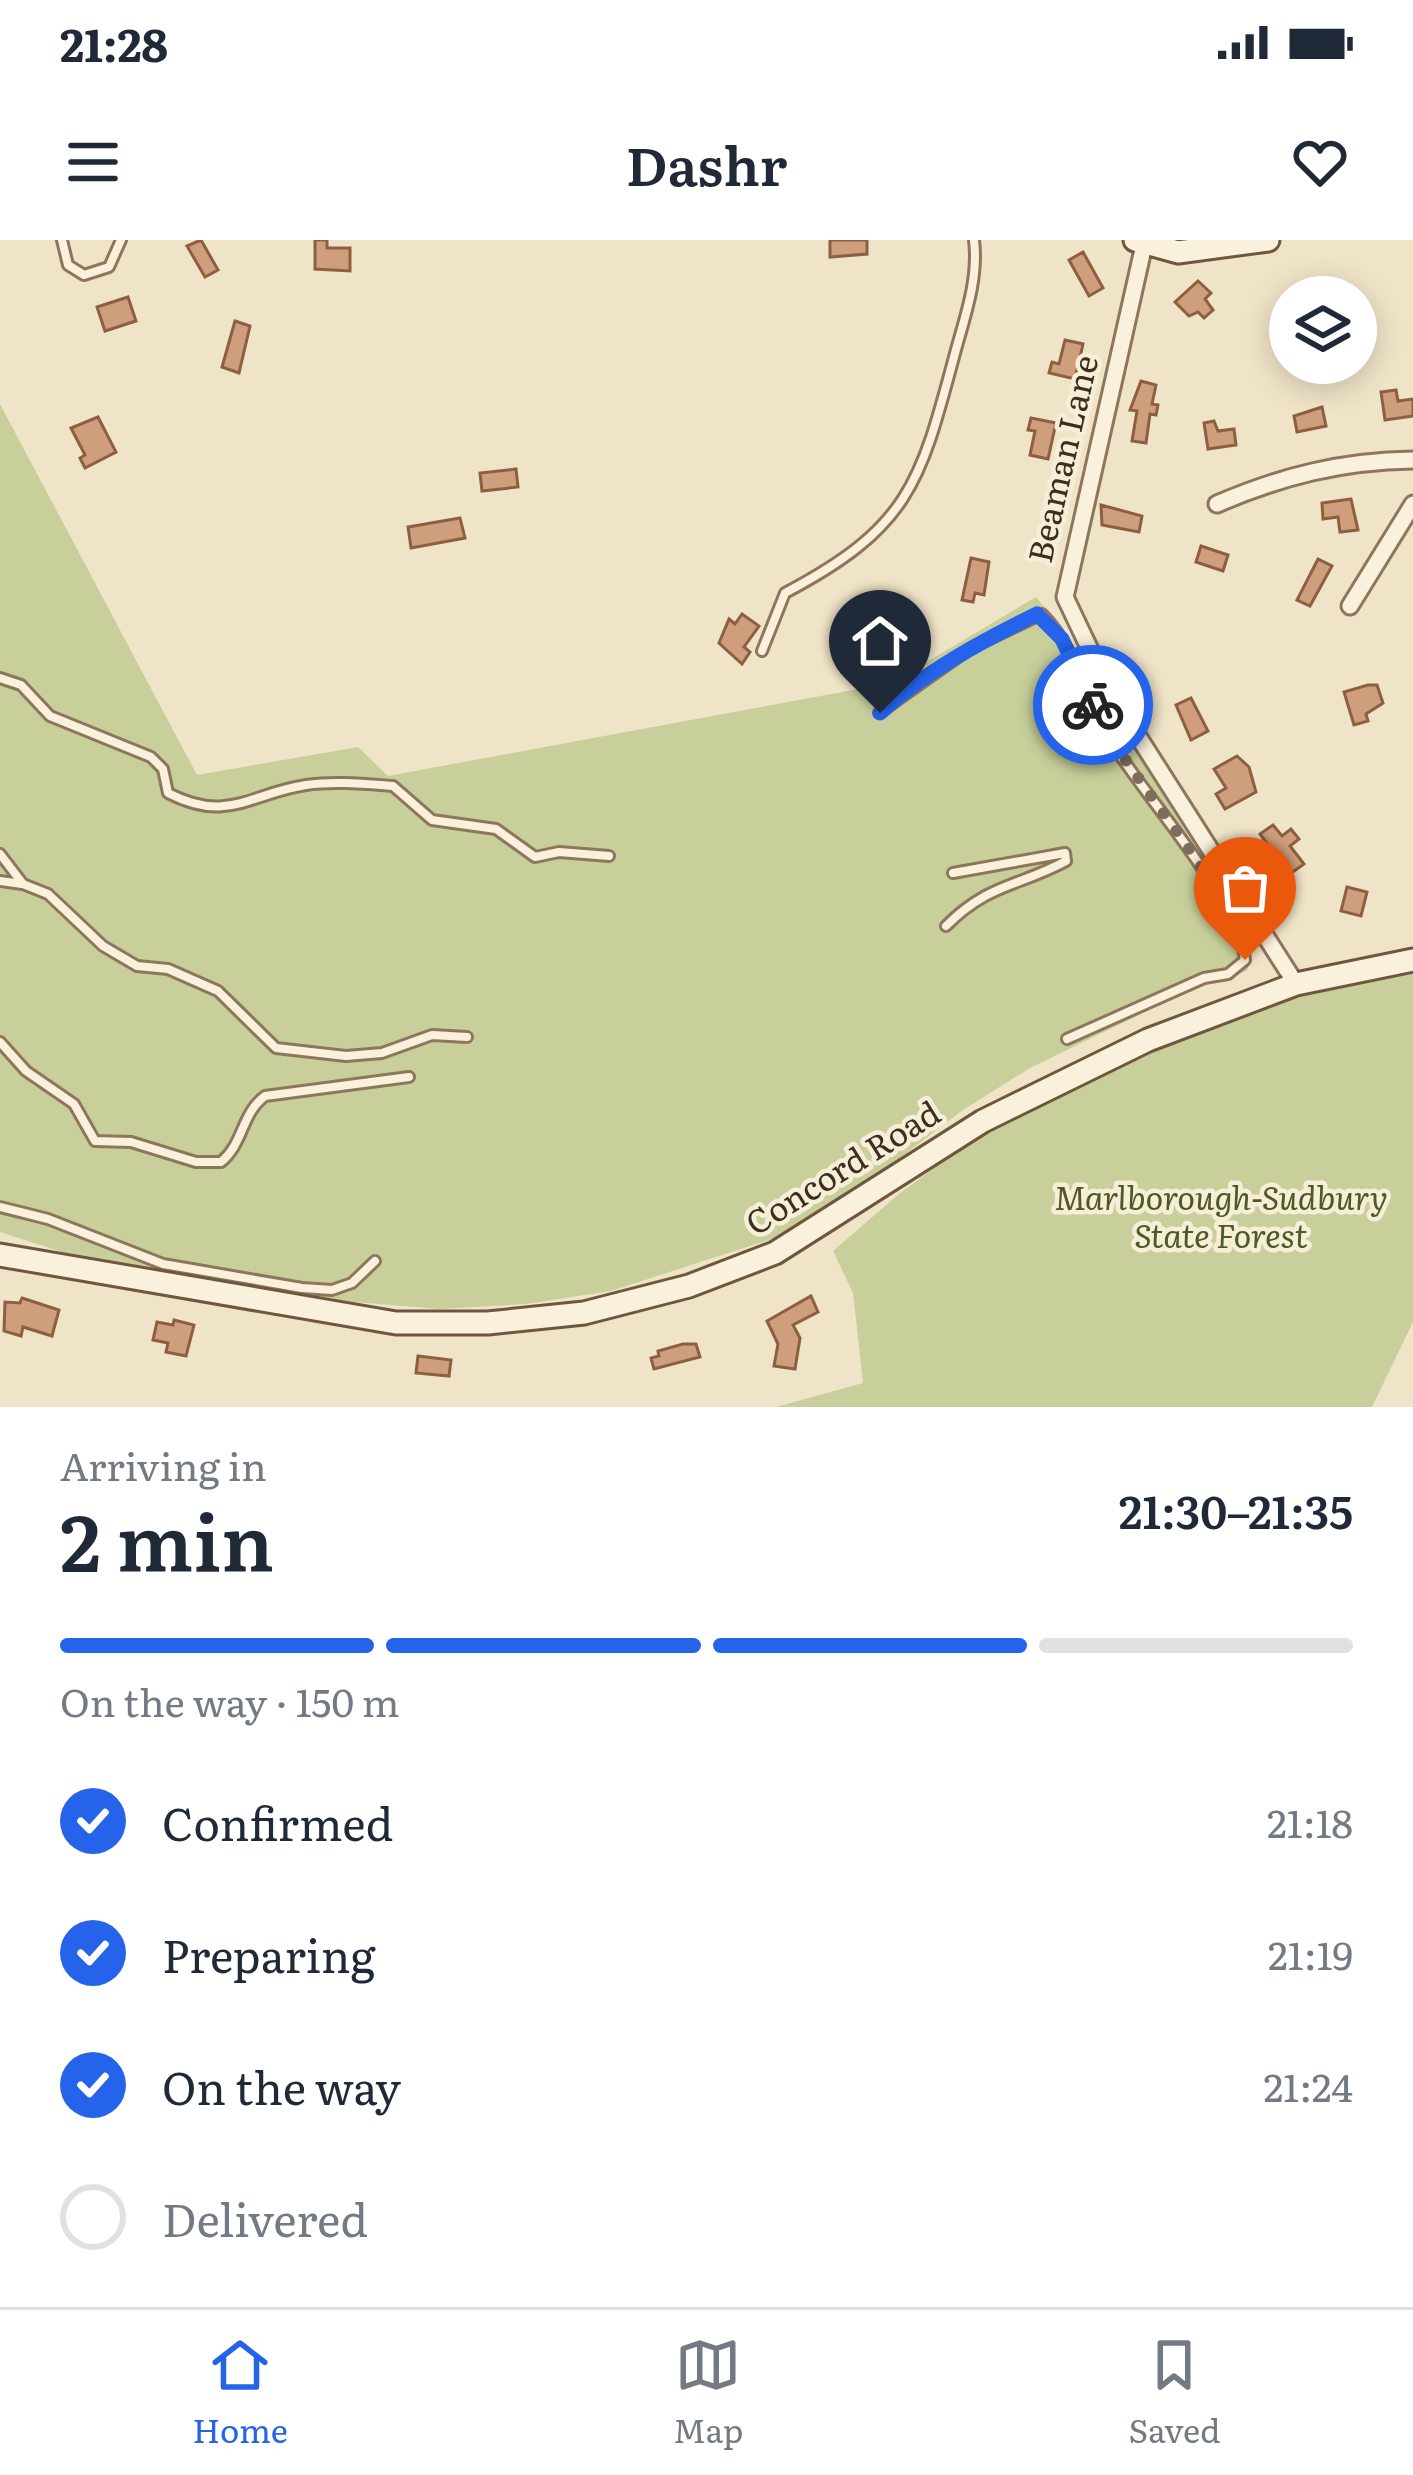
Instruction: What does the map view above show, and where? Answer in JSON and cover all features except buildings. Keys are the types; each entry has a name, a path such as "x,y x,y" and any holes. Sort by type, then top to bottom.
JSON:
{"street":[{"path":"1139,242 1178,252 1268,240"},
{"name":"Beaman Lane","path":"1139,242 1065,597 1111,694 1296,984"},
{"path":"1217,504 1279,477 1358,461 1413,460"},
{"path":"1351,606 1413,503"},
{"name":"Concord Road","path":"0,1255 395,1323 488,1323 584,1312 689,1286 775,1253 1037,1093 1162,1034 1296,984 1413,960"}],"lane":[{"path":"62,240 68,265 84,275 109,267 122,240"},
{"path":"762,651 785,593 833,568 895,513 920,478 972,289 974,240"},
{"path":"880,713 971,647 1042,614 1062,639 1109,738 1216,896 1243,944 1245,960 1228,974 1204,978 1067,1039"},
{"path":"0,677 21,685 50,716 151,757 163,769 168,793 179,799 235,808 310,784 393,786 432,820 496,830 535,857 559,852 609,856"},
{"path":"946,926 992,889 1051,869 1066,861 1065,853 953,873"},
{"path":"0,854 23,884"},
{"path":"0,880 48,894 103,946 137,966 168,969 218,991 276,1048 346,1056 382,1052 432,1035 467,1037"},
{"path":"0,1042 26,1070 74,1103 94,1141 131,1142 196,1162 221,1162 233,1152 250,1108 265,1096 409,1077"},
{"path":"0,1207 48,1219 163,1264 302,1288 332,1290 352,1283 375,1261"}],"green space":[{"path":"0,404 197,775 358,747 388,776 891,683 1036,597 1064,631 1237,916 1254,947 1247,971 1188,991 1030,1068 963,1110 796,1237 793,1232 611,1291 526,1304 440,1309 354,1302 71,1255 0,1232"},
{"name":"Marlborough-Sudbury State Forest","path":"1413,963 1413,1322 1372,1407 776,1407 863,1383 853,1293 833,1251 899,1194 1015,1108 1235,1010"}],"way so far":[{"path":"1093,705 1116,749 1216,896 1243,944 1245,960"}],"route":[{"path":"880,713 971,647 1007,634 1037,614 1062,639 1093,705"}]}
